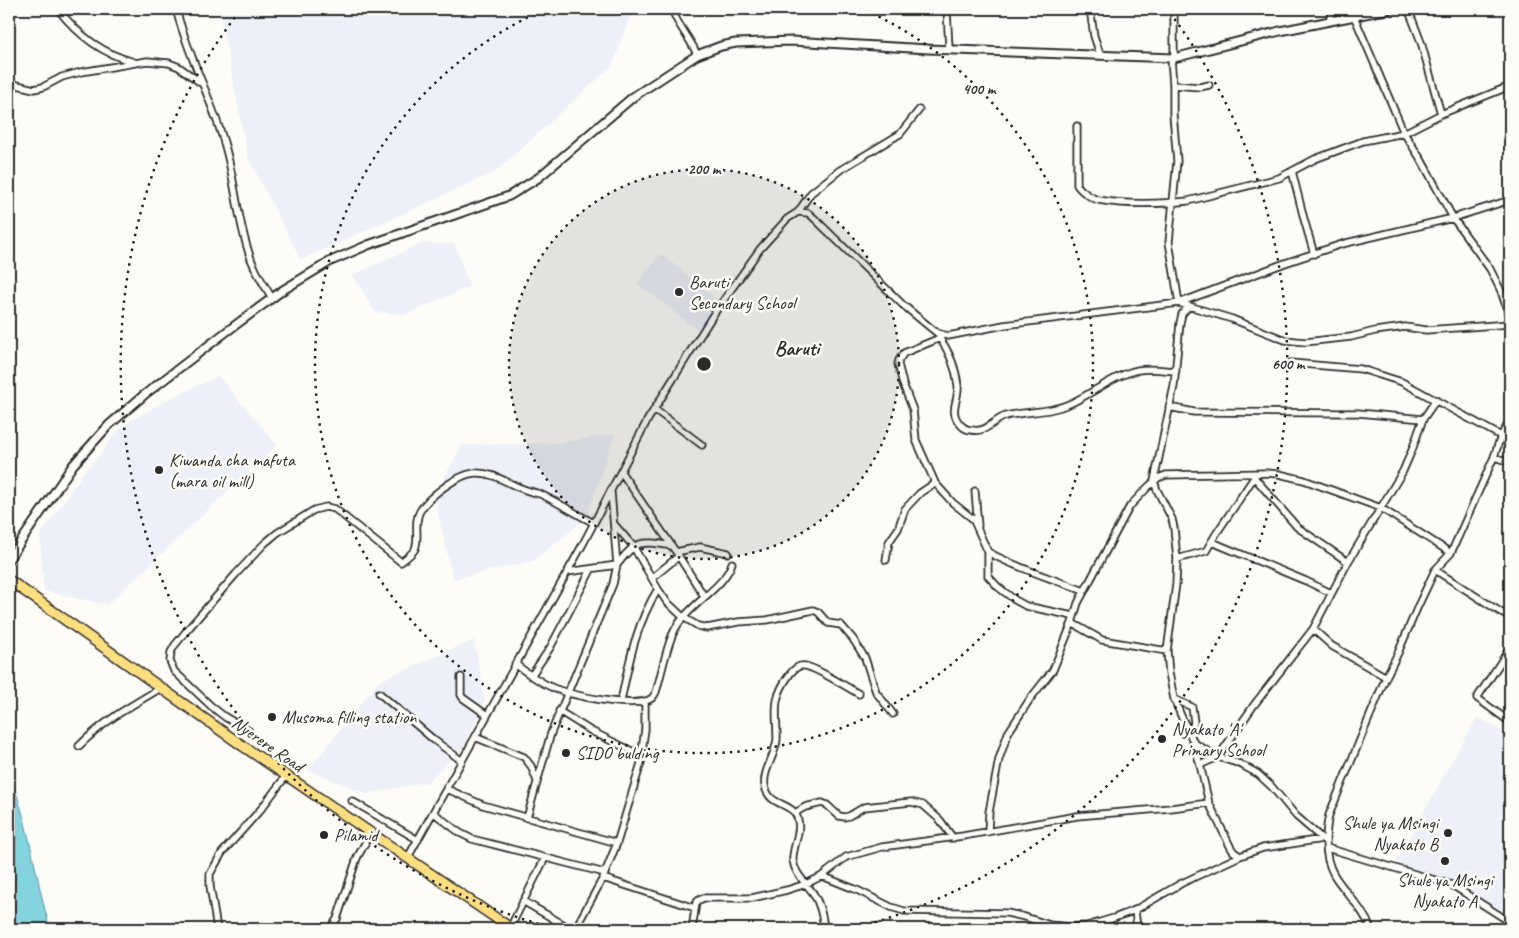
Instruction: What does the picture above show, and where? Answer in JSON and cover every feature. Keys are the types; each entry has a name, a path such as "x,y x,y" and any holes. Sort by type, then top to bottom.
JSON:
{"main road":[{"name":"Nyerere Road","path":"9,580 286,776 511,928"}],"street":[{"path":"58,9 78,32 91,42 116,56 136,62"},
{"path":"176,9 180,26 225,146 248,252 256,271 272,298"},
{"path":"672,9 675,18 691,41 697,55"},
{"path":"946,9 949,49"},
{"path":"1090,9 1094,36 1100,54"},
{"path":"1174,9 1172,58 1173,114 1177,161 1169,242 1179,304"},
{"path":"1330,20 1331,9"},
{"path":"9,559 72,465 109,425 144,395 272,298 331,261 368,245 509,196 538,178 632,97 697,55 721,46 736,43 792,41 1172,58 1330,20 1390,9"},
{"path":"1407,9 1421,42 1441,114"},
{"path":"1354,16 1404,133 1422,160 1453,218 1490,269 1501,291 1510,318"},
{"path":"9,83 34,89 43,88 62,77 81,72 117,67 136,62 153,61 169,62 203,85"},
{"path":"1173,85 1200,87 1209,85"},
{"path":"1077,126 1077,185 1080,190 1100,200 1174,203 1268,181 1363,141 1404,133 1441,114 1510,86"},
{"path":"407,859 594,523 654,409 704,328 760,249 787,218 798,212 811,193 830,177 900,134 919,110"},
{"path":"1292,171 1314,254"},
{"path":"1073,616 1026,606 1010,597 988,576 988,552 978,528 973,519 954,503 936,483 916,440 912,410 898,364 904,353 938,336 948,336 1052,318 1179,304 1285,263 1342,244 1453,218 1510,200"},
{"path":"798,212 808,213 891,295 938,336 952,360 958,384 954,406 956,417 962,427 975,431 985,430 1003,417 1064,406 1136,370 1176,371"},
{"path":"1179,304 1232,319 1285,340 1305,342 1351,337 1375,331 1405,327 1426,330 1510,324"},
{"path":"1189,306 1182,314 1174,386 1154,481 1172,519 1177,559 1176,584 1167,651 1169,674 1174,699 1192,740 1200,765 1209,803 1231,848 1240,856"},
{"path":"1291,363 1361,369 1402,382 1501,436"},
{"path":"1200,765 1218,756 1312,629 1348,562 1403,470 1423,419 1436,400"},
{"path":"1169,407 1194,412 1358,413 1423,419"},
{"path":"654,409 702,445"},
{"path":"1371,929 1360,907 1335,877 1331,868 1325,843 1329,815 1386,677 1436,570 1451,553 1494,457 1501,436 1510,422"},
{"path":"1494,457 1510,462"},
{"path":"621,472 678,554 704,596"},
{"path":"249,731 221,714 178,675 171,666 171,652 179,640 249,559 277,533 304,515 326,507 335,509 401,562 416,546 416,525 420,512 441,490 465,475 475,473 498,477 541,495 594,523"},
{"path":"988,832 989,812 999,759 1005,742 1023,710 1053,670 1084,591 1130,506 1154,481 1166,475 1279,474 1304,480 1381,508 1451,553"},
{"path":"1177,559 1206,551 1256,475"},
{"path":"1256,475 1297,527 1348,562"},
{"path":"886,560 889,542 898,529 905,509 920,493 936,483"},
{"path":"527,818 544,755 559,711 613,584 617,565 611,491"},
{"path":"975,491 978,528"},
{"path":"614,524 633,546 667,602 683,617 698,626 707,628 738,622 773,619 813,610 818,612 828,623 841,625 849,633 865,658 876,692 894,714"},
{"path":"1212,542 1306,580 1331,593"},
{"path":"567,572 617,565 633,546 643,543 672,546"},
{"path":"652,578 678,554 700,547 728,552"},
{"path":"988,552 1011,564 1084,591"},
{"path":"515,664 550,687 582,698 621,701 645,701 652,698 656,692 676,627 683,617 727,575 732,563"},
{"path":"531,676 550,648 591,570"},
{"path":"1436,570 1510,618"},
{"path":"621,701 639,624 658,589"},
{"path":"1072,623 1102,640 1167,651"},
{"path":"1312,629 1332,646 1386,677"},
{"path":"1510,648 1477,698 1510,722"},
{"path":"795,813 771,798 765,786 766,775 776,741 776,700 780,689 794,669 804,665 813,668 859,694"},
{"path":"461,677 461,695 463,698 487,715"},
{"path":"78,746 96,728 113,716 161,688"},
{"path":"379,693 434,740 462,761"},
{"path":"1174,699 1192,707 1194,722 1192,740"},
{"path":"575,929 604,875 617,843 642,763 645,701"},
{"path":"559,711 606,739 632,751 641,758"},
{"path":"475,737 524,757 528,761 537,781"},
{"path":"1192,740 1218,756 1240,764 1258,774 1272,787 1296,816 1325,843"},
{"path":"218,929 210,886 210,874 222,852 261,809 286,776"},
{"path":"447,789 483,805 617,843"},
{"path":"352,801 418,840"},
{"path":"795,813 805,807 822,804 827,805 839,816 844,817 864,807 911,802 927,808 940,820 953,838"},
{"path":"692,929 695,908 699,900 704,898 752,898 806,884 822,876 839,862 852,855 882,847 953,838 1077,816 1209,803"},
{"path":"434,813 460,833 472,839 604,875 695,908"},
{"path":"795,813 798,835 793,862 798,874 820,907 824,929"},
{"path":"330,929 337,918 357,858 370,834"},
{"path":"822,876 904,911 1008,913 1025,916 1050,925 1070,927 1098,923 1135,910 1182,883 1240,856 1263,848 1325,843 1452,885 1510,922"},
{"path":"511,928 544,858"},
{"path":"523,901 571,929"},
{"path":"1135,910 1137,929"}],"shaded area":[{"path":"219,9 632,9 613,65 495,172 301,260 248,157"},
{"path":"422,243 455,244 469,287 405,315 375,312 353,275"},
{"name":"Baruti Secondary School","path":"661,254 720,302 697,330 637,283"},
{"path":"218,376 277,445 107,605 44,591 40,536 84,472 115,434 130,421 163,402"},
{"path":"615,434 586,519 533,561 453,579 434,496 462,445 556,443"},
{"path":"474,640 485,700 463,748 427,782 367,794 308,770 379,681"},
{"path":"1477,717 1510,735 1510,924 1396,861"}],"water":[{"path":"9,777 24,817 50,929 9,929"}],"place":[{"name":"Baruti Secondary School","path":"679,292"},
{"name":"Kiwanda cha mafuta (mara oil mill)","path":"159,470"},
{"name":"Musoma filling station","path":"272,717"},
{"name":"Nyakato 'A' Primary School","path":"1162,739"},
{"name":"SIDO bulding","path":"566,753"},
{"name":"Shule ya Msingi Nyakato B","path":"1448,833"},
{"name":"Pilamid","path":"324,835"},
{"name":"Shule ya Msingi Nyakato A","path":"1445,861"}],"district":[{"name":"Baruti","path":"797,348"}]}
